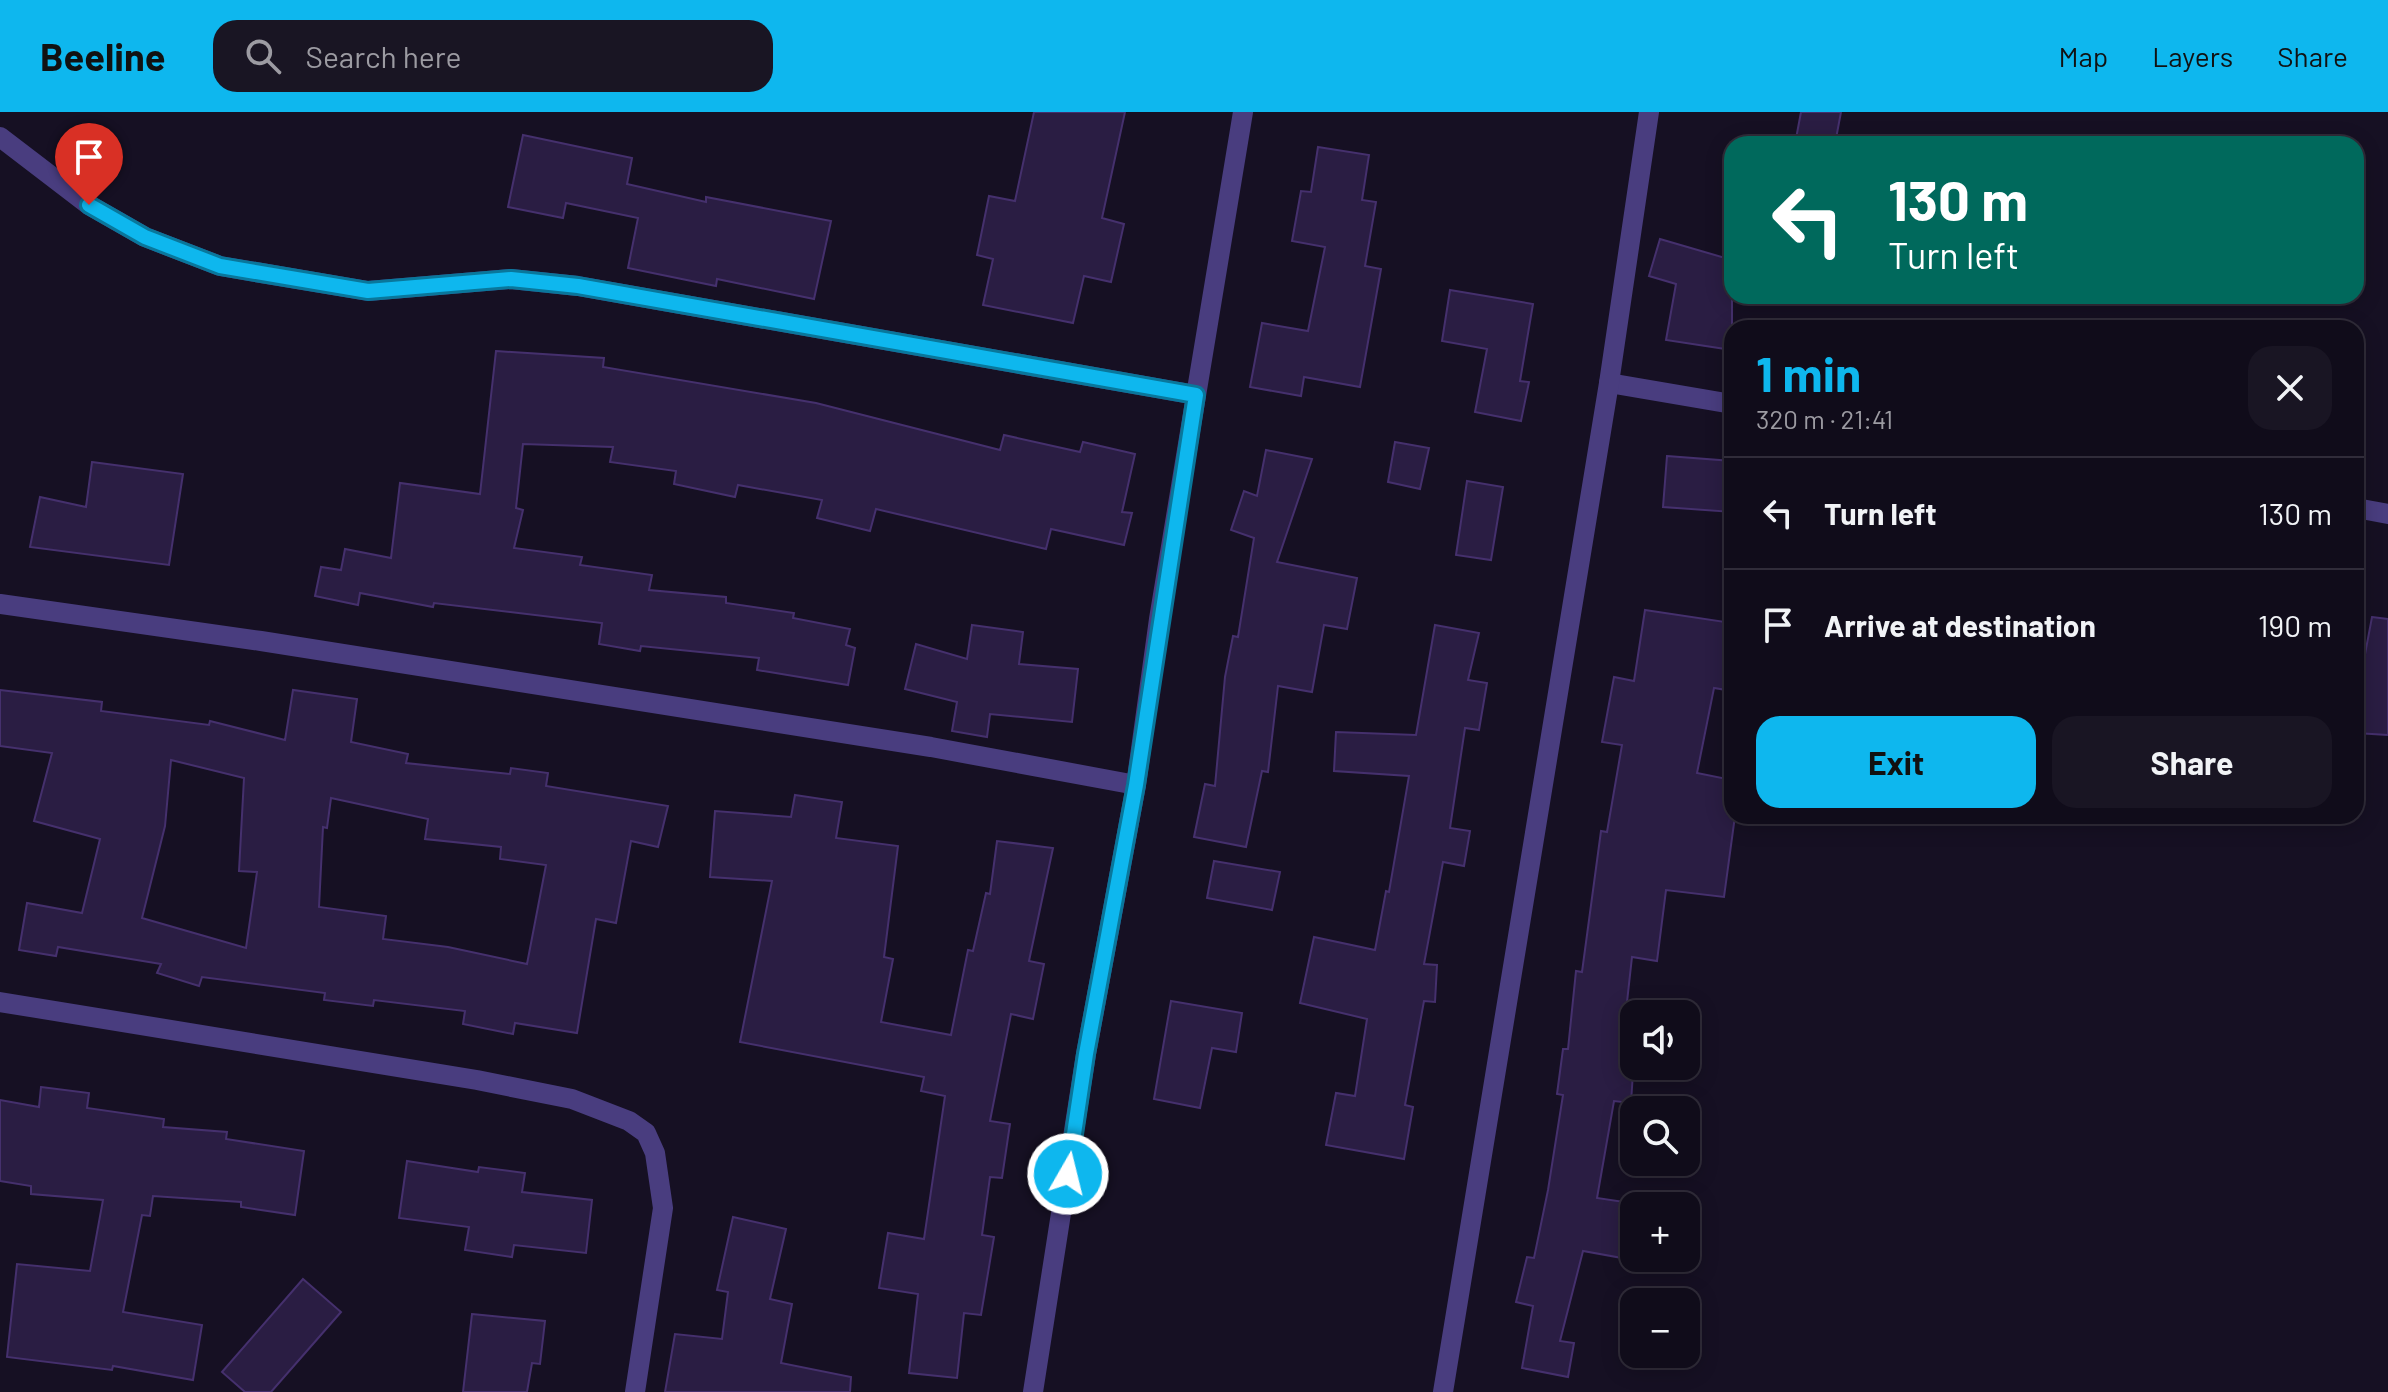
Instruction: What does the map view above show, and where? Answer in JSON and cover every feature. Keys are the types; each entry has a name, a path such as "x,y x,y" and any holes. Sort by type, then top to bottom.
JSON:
{"street":[{"path":"1033,1392 1086,1054 1136,785 1243,112"},
{"path":"1443,1392 1609,383 1649,112"},
{"path":"0,137 89,205 145,237 220,266 368,291 511,279 578,286 1196,395"},
{"path":"1609,383 1724,403"},
{"path":"2364,510 2388,514"},
{"path":"0,604 261,641 931,747 1136,785"},
{"path":"0,1002 477,1080 572,1099 629,1121 646,1133 655,1153 663,1208 635,1392"}],"building":[{"path":"1034,112 1125,112 1102,218 1124,224 1111,282 1084,276 1073,323 983,305 993,259 977,255 989,196 1015,201"},
{"path":"1801,112 1841,112 1836,136 1796,136"},
{"path":"523,135 632,158 627,184 706,202 706,197 831,221 814,299 717,279 716,286 628,268 638,218 566,203 563,218 508,207"},
{"path":"1318,147 1369,155 1362,200 1376,202 1365,266 1381,269 1360,387 1304,377 1301,396 1250,387 1262,323 1308,331 1325,247 1292,241 1301,191 1311,192"},
{"path":"1660,239 1724,258 1724,304 1732,304 1732,320 1724,320 1724,349 1666,340 1676,284 1649,276"},
{"path":"1450,290 1533,304 1520,381 1529,382 1521,421 1475,412 1487,349 1442,341"},
{"path":"496,351 604,358 603,367 816,403 1000,450 1004,435 1080,452 1083,442 1135,454 1122,512 1132,513 1124,545 1051,529 1046,549 876,509 870,531 817,518 822,500 738,485 735,497 674,484 676,471 610,462 613,447 523,444 516,508 523,510 514,548 582,557 580,565 652,575 649,590 726,597 726,603 794,613 793,618 850,629 846,645 855,648 848,685 757,670 759,658 641,646 640,651 599,644 602,623 434,603 433,607 360,593 358,605 315,596 321,567 341,570 345,549 391,558 400,483 480,494"},
{"path":"1395,442 1429,448 1420,489 1388,482"},
{"path":"1266,450 1312,459 1277,562 1357,578 1347,629 1324,625 1312,692 1278,686 1268,772 1262,771 1246,847 1194,837 1205,784 1215,786 1225,677 1233,636 1238,637 1254,538 1231,530 1244,491 1257,496"},
{"path":"1667,456 1724,460 1724,511 1663,507"},
{"path":"92,462 183,474 169,565 30,547 40,497 86,507"},
{"path":"1467,481 1503,487 1491,560 1456,555"},
{"path":"1645,610 1724,622 1724,690 1714,688 1697,773 1724,778 1724,824 1734,824 1724,897 1666,890 1657,961 1632,957 1627,1000 1620,1000 1620,1080 1632,1080 1631,1096 1620,1096 1620,1102 1614,1101 1597,1198 1620,1201 1620,1258 1583,1251 1560,1341 1574,1343 1568,1377 1522,1368 1533,1306 1516,1302 1527,1257 1534,1258 1548,1190 1563,1095 1557,1094 1563,1049 1568,1049 1576,971 1582,972 1601,831 1607,832 1622,745 1602,742 1614,677 1634,681"},
{"path":"2372,617 2388,619 2388,735 2364,734 2364,660"},
{"path":"972,625 1023,632 1019,664 1078,669 1072,722 990,714 987,737 952,731 957,702 905,689 916,644 967,659"},
{"path":"1435,625 1479,633 1468,680 1487,683 1479,730 1465,728 1450,828 1470,831 1464,866 1443,862 1424,964 1437,965 1435,1002 1424,1001 1405,1105 1413,1107 1404,1159 1326,1145 1336,1093 1355,1096 1367,1019 1300,1003 1314,937 1375,950 1386,891 1389,892 1409,776 1334,771 1336,732 1416,735"},
{"path":"0,690 102,702 101,711 209,725 210,721 285,740 293,690 357,699 351,742 408,754 406,763 510,774 511,768 548,773 546,786 668,806 658,847 631,841 616,923 596,919 577,1033 515,1023 513,1034 463,1024 465,1011 374,1000 373,1006 324,1000 325,993 202,977 199,986 157,973 161,964 58,947 56,956 19,950 27,903 82,913 100,839 34,821 52,753 0,746","holes":["171,760 244,778 239,871 257,872 246,948 142,918 165,826","331,798 428,819 425,839 501,847 500,859 546,865 527,964 448,947 383,939 386,916 319,907 323,827 327,828"]},
{"path":"795,795 842,802 836,838 898,846 884,957 893,959 881,1022 951,1035 968,950 973,951 986,893 990,894 997,841 1053,848 1029,961 1044,964 1033,1019 1011,1014 990,1121 1010,1124 1002,1178 990,1177 982,1235 994,1237 981,1315 964,1313 957,1378 909,1373 918,1294 879,1288 888,1233 924,1239 945,1096 921,1091 924,1077 740,1042 772,881 710,877 715,811 791,817"},
{"path":"1214,861 1280,872 1272,910 1207,898"},
{"path":"1171,1001 1242,1013 1236,1052 1212,1048 1200,1108 1154,1099"},
{"path":"41,1087 89,1093 87,1108 164,1119 163,1127 227,1132 226,1139 304,1151 295,1215 241,1207 241,1202 153,1196 150,1216 142,1215 123,1312 202,1325 193,1380 113,1366 112,1370 7,1357 17,1264 90,1271 103,1200 31,1194 31,1186 0,1181 0,1100 39,1107"},
{"path":"407,1161 478,1172 479,1167 525,1173 522,1192 592,1200 586,1253 514,1245 512,1257 465,1250 469,1227 399,1218"},
{"path":"733,1217 786,1229 770,1299 792,1304 781,1363 851,1377 850,1392 665,1392 675,1334 722,1339 728,1292 717,1290"},
{"path":"303,1279 341,1312 271,1392 245,1392 222,1372"},
{"path":"472,1314 545,1321 540,1364 532,1363 527,1392 463,1392"}],"route":[{"path":"89,205 145,237 220,266 368,291 511,279 578,286 1196,395 1159,619 1136,785 1086,1054 1068,1174"}]}
